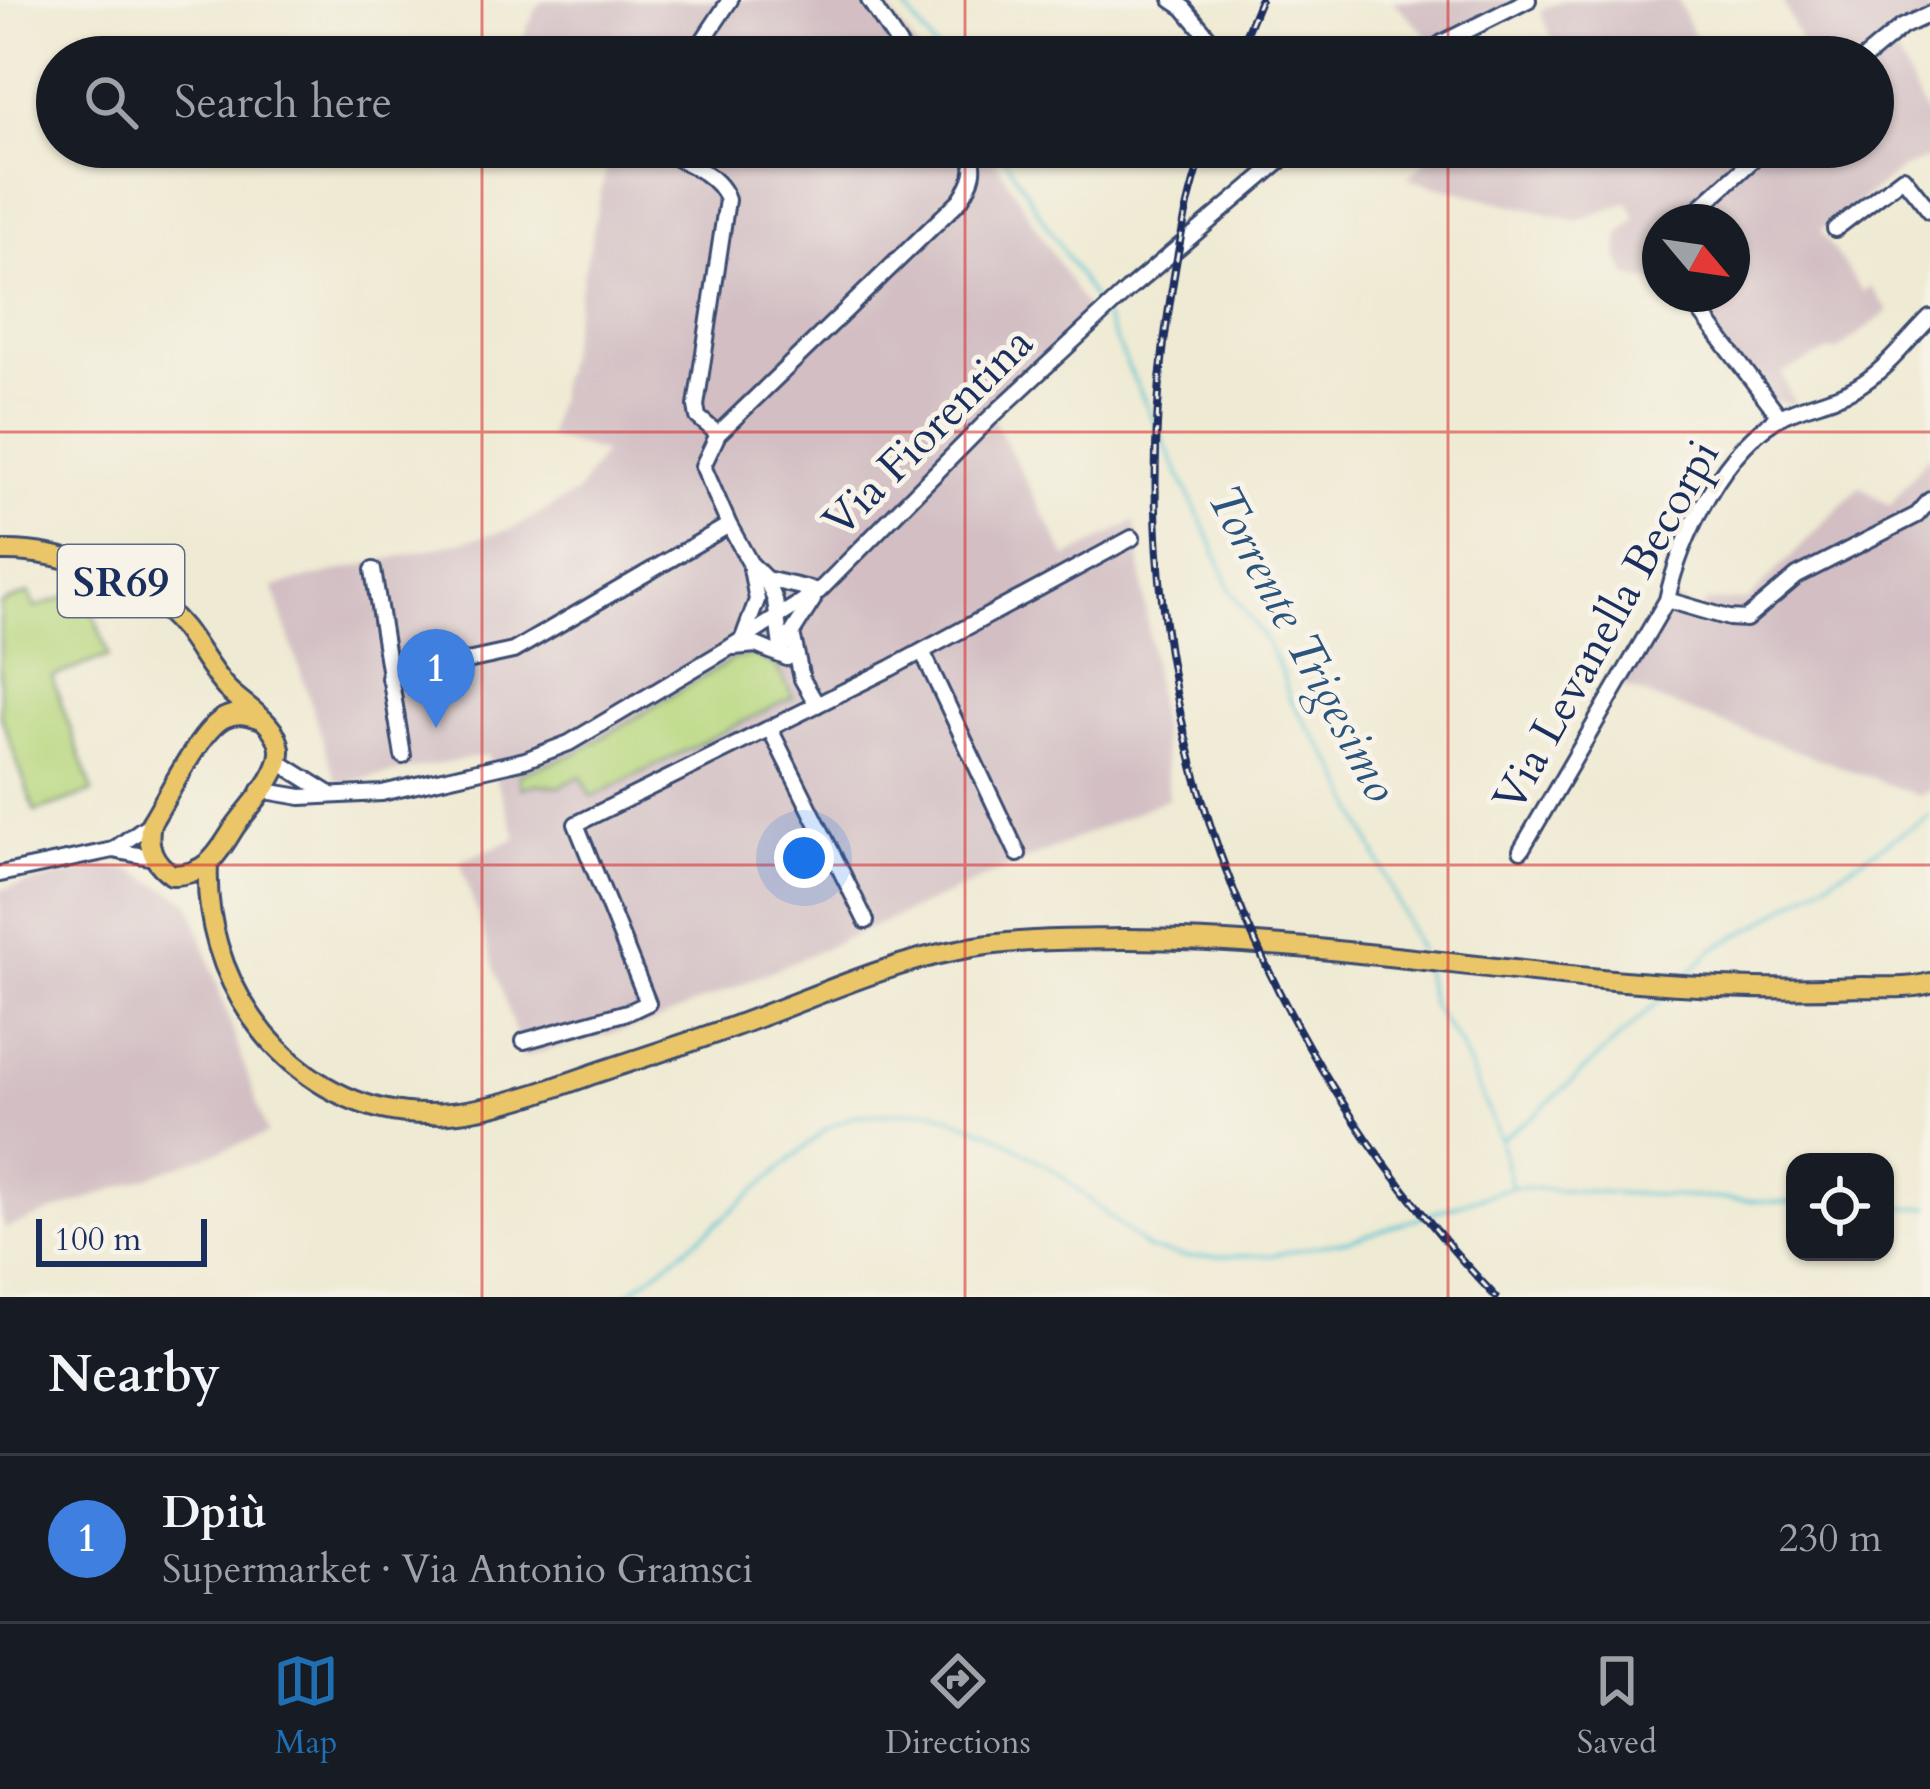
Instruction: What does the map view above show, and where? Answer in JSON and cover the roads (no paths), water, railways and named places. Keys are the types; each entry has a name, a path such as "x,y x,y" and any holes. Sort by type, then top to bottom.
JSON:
{"main road":[{"name":"SR69","path":"0,551 47,554 112,576 137,590 181,626 209,667 262,719"},
{"name":"SR69","path":"206,736 216,696 209,667"},
{"path":"208,866 188,875 172,875 154,858 148,839 151,823 212,727 230,715 247,714 262,719 278,738 279,762 208,866 206,901 211,929 232,983 256,1027 295,1066 341,1096 426,1115 469,1112 527,1096 851,982 958,950 1060,940 1181,939 1636,984 1777,990 1930,983"},
{"path":"188,875 206,901"}],"street":[{"path":"706,36 730,0"},
{"path":"869,0 893,36"},
{"path":"1172,0 1207,36"},
{"path":"1456,36 1528,0"},
{"path":"1891,36 1930,14"},
{"path":"694,168 712,177 727,200 696,406 698,417 718,434"},
{"path":"782,655 775,600 729,525 703,466 718,434 960,200 974,177 972,168"},
{"name":"Via Fiorentina","path":"260,790 301,797 382,793 525,760 569,743 729,648 819,591 1081,334 1268,168"},
{"path":"1704,204 1744,168"},
{"path":"1834,229 1904,177 1930,211"},
{"path":"1701,312 1780,417"},
{"name":"Via Levanella Becorpi","path":"1521,850 1667,600 1673,570 1718,479 1754,434 1780,417 1862,384 1930,318"},
{"path":"1667,600 1746,619 1797,576 1917,515 1930,500"},
{"path":"389,678 513,651 729,525"},
{"path":"524,1040 647,1003 576,824 770,730 1132,538"},
{"path":"750,563 758,600 792,633 797,664 817,705"},
{"path":"373,570 403,756"},
{"path":"766,579 819,591 792,633"},
{"path":"743,639 758,600"},
{"path":"729,648 756,646 797,664"},
{"path":"922,651 1018,854"},
{"path":"770,730 866,921"},
{"path":"279,762 334,796"},
{"path":"113,850 151,823"},
{"path":"0,874 113,850 154,858"}],"waterway":[{"name":"Torrente Trigesimo","path":"900,0 926,36"},
{"name":"Torrente Trigesimo","path":"1011,168 1099,308"},
{"name":"Torrente Trigesimo","path":"1104,316 1231,591 1267,643 1290,699 1338,770 1419,950"},
{"path":"1686,976 1713,949 1930,815"},
{"name":"Torrente Trigesimo","path":"1423,965 1431,1004 1460,1045 1500,1139 1511,1187"},
{"path":"1501,1138 1534,1116 1670,991"},
{"path":"624,1297 826,1129 853,1116 932,1110 995,1134 1057,1172 1148,1249 1187,1257 1273,1255 1351,1240 1511,1187 1786,1202"},
{"path":"1894,1207 1930,1208"}],"railway":[{"path":"1245,36 1260,0"},
{"path":"1198,168 1164,343 1156,476 1163,606 1185,734 1221,857 1271,976 1334,1089 1409,1197 1496,1297"}],"place":[{"name":"Dpiù","path":"436,728"}]}
